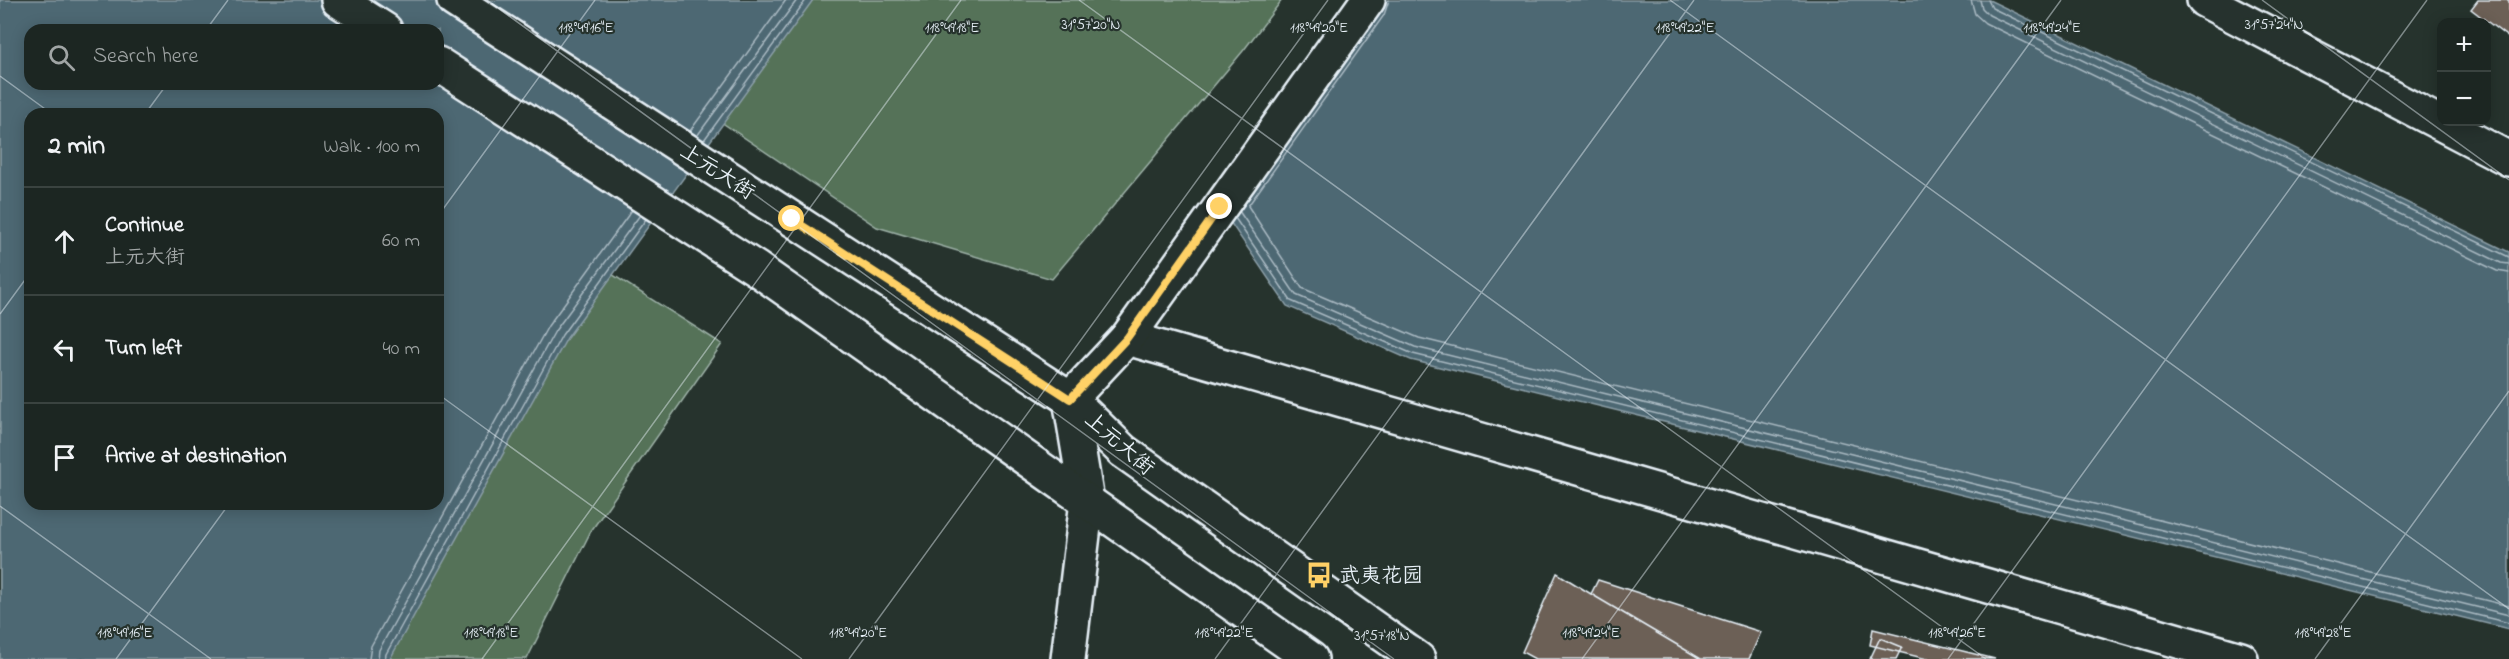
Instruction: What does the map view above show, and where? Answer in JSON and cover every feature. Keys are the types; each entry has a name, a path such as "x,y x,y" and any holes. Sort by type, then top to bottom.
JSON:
{"main road":[{"path":"338,0 376,24"},
{"name":"上元大街","path":"454,0 1070,399 1122,451 1418,659"},
{"path":"1068,659 1087,501 1070,399 1127,338 1368,0"},
{"path":"2204,0 2509,159"},
{"path":"444,68 757,269 1311,659"},
{"path":"1127,338 2241,659"}],"green space":[{"path":"0,0 24,24 24,90 30,90 30,108 24,108 24,510 444,510 444,168 722,344 591,531 527,659 0,659"},
{"path":"540,0 1282,0 1243,51 1052,279 877,227"}],"water":[{"path":"0,0 813,0 567,338 390,659 0,659"},
{"path":"1368,0 1989,0 2509,252 2509,629 1411,360 1287,306 1220,207"}],"building":[{"path":"2478,0 2509,0 2509,38 2491,24 2491,18 2483,18 2471,9"},
{"path":"1557,573 1701,659 1535,659 1522,652"},
{"path":"1598,580 1761,632 1749,659 1701,659 1591,594"},
{"path":"1873,629 1995,659 1927,659 1870,645"},
{"path":"1880,638 1902,647 1896,659 1870,659"}],"place":[{"name":"武夷花园","path":"1319,575"}],"route":[{"path":"792,219 1070,399 1127,338 1220,207"}]}
